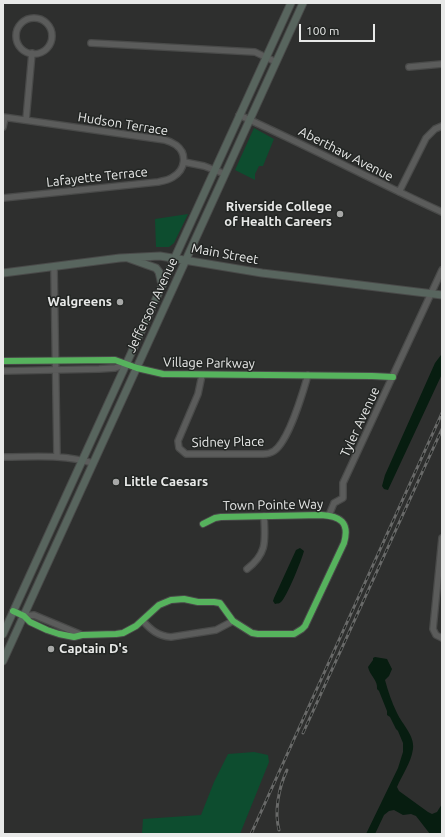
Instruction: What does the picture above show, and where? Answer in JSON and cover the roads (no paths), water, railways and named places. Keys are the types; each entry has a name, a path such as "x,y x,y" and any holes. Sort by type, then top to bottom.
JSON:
{"main road":[{"name":"Jefferson Avenue","path":"3,634 291,3"},
{"name":"Jefferson Avenue","path":"3,661 303,3"},
{"name":"Main Street","path":"3,273 126,258 160,256 261,273 442,295"},
{"path":"126,258 156,268 159,272 162,285"}],"street":[{"path":"34,18 46,23 51,30 52,35 46,48 38,53 32,53 20,47 16,34 22,23 34,18"},
{"path":"91,43 255,52 276,62"},
{"path":"26,120 32,53"},
{"path":"410,67 442,64"},
{"name":"Aberthaw Avenue","path":"240,115 442,212"},
{"path":"3,127 4,117"},
{"name":"Hudson Terrace","path":"4,117 165,140 172,142 180,149 183,153 184,162"},
{"path":"399,192 426,138 435,129 442,126"},
{"path":"184,162 215,169 225,174"},
{"name":"Lafayette Terrace","path":"3,198 158,182 174,177 182,170 184,162"},
{"path":"54,267 57,456"},
{"name":"Tyler Avenue","path":"329,515 334,503 343,498 343,483 442,270"},
{"path":"80,369 81,360"},
{"name":"Village Parkway","path":"3,361 115,360 137,368 163,374 372,376 393,378"},
{"path":"3,371 115,368 126,364"},
{"name":"Sidney Place","path":"202,375 198,394 178,441 179,448 186,454 263,454 274,451 289,428 298,407 308,375"},
{"path":"3,457 57,456 93,463"},
{"name":"Town Pointe Way","path":"204,524 209,520 221,517 329,515 336,517 342,522 345,528 345,538 302,630 294,634 258,634 232,621"},
{"path":"247,569 255,563 265,545 264,516"},
{"path":"442,538 433,629 436,635 442,638"},
{"path":"13,611 24,616 30,622 59,634 74,637 82,635 116,634 123,632 143,621 159,605 177,599 198,602 218,602 223,606 232,621 216,630 171,637 164,637 154,632 143,621"}],"railway":[{"path":"251,834 442,413"},
{"path":"303,733 442,429"},
{"path":"279,830 277,815 278,799 287,770"}],"place":[{"name":"Riverside College of Health Careers","path":"340,214"},
{"name":"Walgreens","path":"120,302"},
{"name":"Little Caesars","path":"116,482"},
{"name":"Captain D's","path":"51,649"}]}
